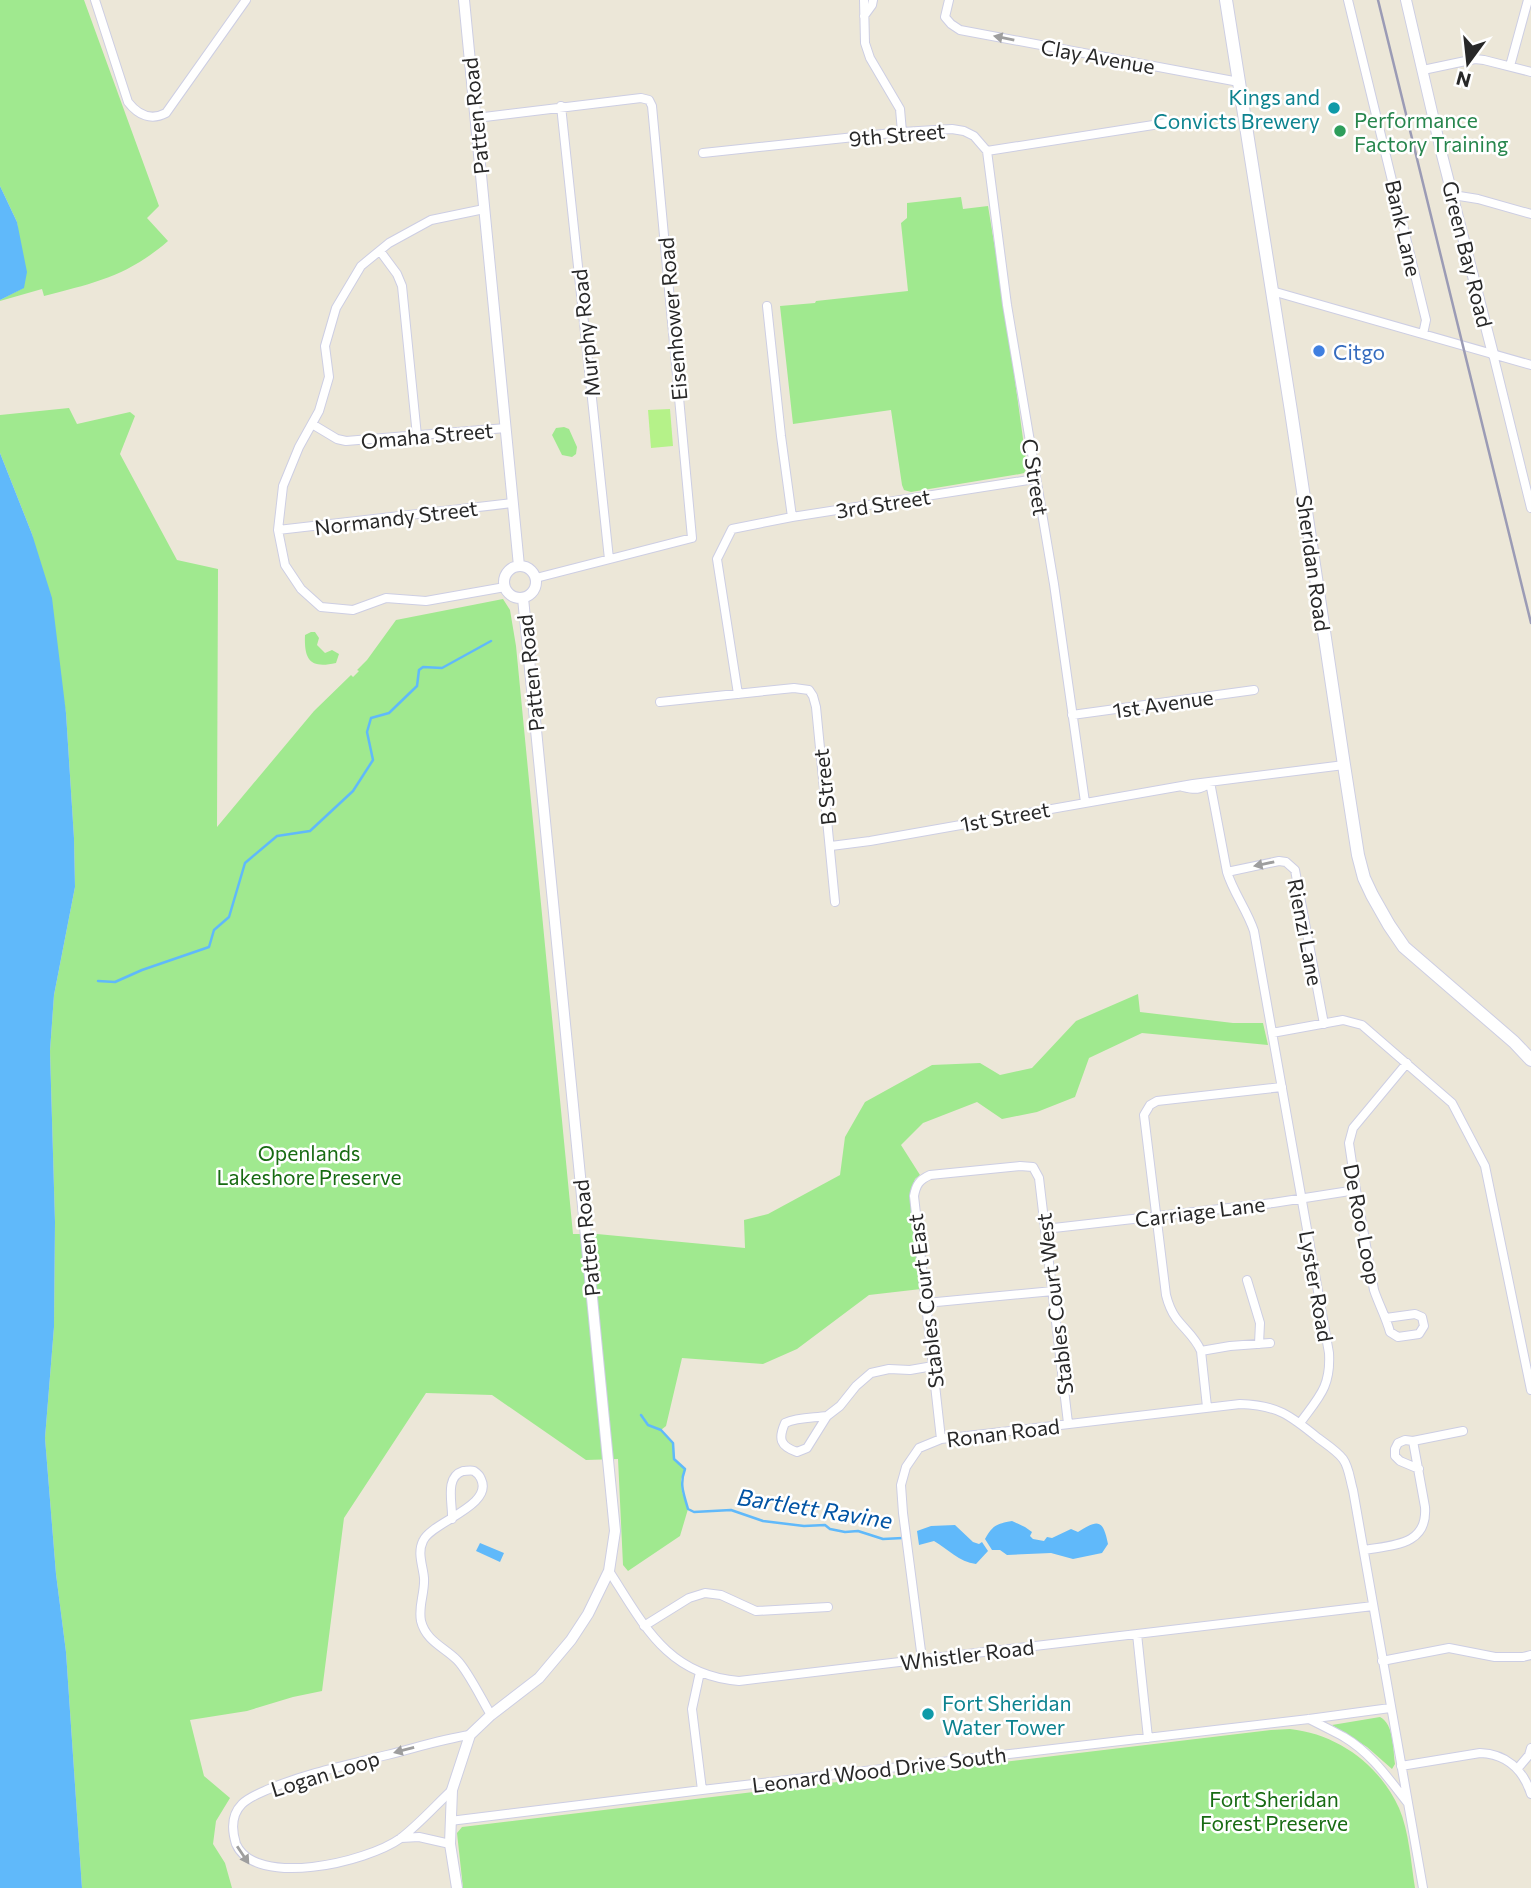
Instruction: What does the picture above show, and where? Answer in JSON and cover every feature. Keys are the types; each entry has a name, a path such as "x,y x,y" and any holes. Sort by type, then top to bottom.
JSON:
{"main road":[{"name":"Sheridan Road","path":"1227,0 1358,855 1364,878 1389,925 1414,957 1514,1042 1531,1060"}],"street":[{"path":"95,0 128,102 138,113 154,118 166,113 246,0"},
{"name":"Patten Road","path":"464,0 519,566 508,572 505,587 512,596 523,598 532,593 536,578"},
{"path":"864,0 865,43 870,58 900,109 902,132"},
{"path":"864,16 873,0"},
{"name":"Clay Avenue","path":"949,0 945,17 958,29 1239,82"},
{"name":"Bank Lane","path":"1348,0 1426,321 1423,334"},
{"name":"Green Bay Road","path":"1406,0 1531,508"},
{"path":"1510,66 1528,0"},
{"path":"1423,69 1475,60 1531,72"},
{"name":"Eisenhower Road","path":"561,106 641,98 649,100 652,106 692,538 609,559"},
{"path":"476,118 561,106"},
{"name":"Murphy Road","path":"561,106 609,559"},
{"path":"987,151 1166,123"},
{"name":"9th Street","path":"703,153 952,129 974,136 987,151"},
{"name":"C Street","path":"987,151 1007,305 1054,584 1085,802"},
{"path":"1453,195 1531,214"},
{"path":"485,209 431,220 389,243 361,266 336,307 326,346 329,377 319,411 299,447 283,486 278,530 285,565 301,590 321,607 353,610 386,598 426,601 505,587"},
{"path":"380,251 397,274 402,286 416,436"},
{"path":"1272,291 1531,365"},
{"path":"767,306 792,517"},
{"name":"Omaha Street","path":"312,424 346,442 506,428"},
{"name":"3rd Street","path":"738,694 717,559 732,529 1035,479"},
{"name":"Normandy Street","path":"278,530 513,503"},
{"path":"519,566 531,570 536,578 609,559"},
{"name":"Patten Road","path":"457,1888 450,1844 452,1790 470,1735 539,1678 571,1640 588,1614 609,1571 615,1531 523,598"},
{"name":"B Street","path":"738,694 794,688 809,690 813,696 835,902"},
{"name":"1st Avenue","path":"1072,715 1254,691"},
{"path":"660,702 738,694"},
{"name":"1st Street","path":"831,846 1180,786 1344,765"},
{"name":"Lyster Road","path":"1210,782 1227,872 1254,930 1330,1366 1325,1388 1300,1423"},
{"name":"Rienzi Lane","path":"1227,872 1279,861 1286,862 1295,870 1324,1024"},
{"path":"1272,1033 1343,1020 1362,1025 1452,1103 1485,1166 1531,1390"},
{"name":"De Roo Loop","path":"1387,1318 1415,1314 1422,1317 1424,1326 1419,1334 1398,1337 1390,1332 1387,1318 1374,1290 1349,1143 1353,1128 1407,1063"},
{"path":"1207,1407 1201,1351 1193,1337 1174,1316 1166,1296 1144,1115 1150,1105 1157,1101 1282,1087"},
{"name":"Stables Court East","path":"942,1439 914,1196 916,1187 920,1180 930,1175 1020,1166 1032,1167 1040,1185"},
{"name":"Stables Court West","path":"1040,1185 1068,1423"},
{"name":"Carriage Lane","path":"1045,1229 1302,1199 1356,1190"},
{"path":"1247,1280 1260,1323 1259,1344"},
{"path":"926,1303 1052,1291"},
{"path":"1201,1351 1270,1343"},
{"path":"827,1416 795,1418 785,1423 780,1436 782,1441 797,1452 807,1448 827,1416 841,1406 856,1386 871,1373 933,1366"},
{"name":"Ronan Road","path":"922,1659 902,1513 901,1485 909,1460 919,1448 942,1439 1240,1404 1259,1404 1274,1408 1300,1423"},
{"path":"1300,1423 1345,1461 1353,1490 1423,1888"},
{"path":"1419,1469 1395,1456 1398,1443 1463,1431"},
{"path":"1364,1550 1407,1542 1422,1528 1426,1516 1413,1441"},
{"path":"452,1519 450,1484 459,1473 474,1471 482,1482 480,1496 452,1519 429,1532 422,1541 420,1554 424,1579 421,1621 426,1633 435,1643 458,1661 491,1715"},
{"name":"Whistler Road","path":"609,1571 644,1626 671,1654 700,1672 739,1681 1373,1606"},
{"path":"644,1626 690,1598 705,1593 721,1595 756,1611 828,1607"},
{"path":"1137,1634 1148,1738"},
{"path":"1382,1661 1449,1648 1506,1657 1531,1654"},
{"path":"700,1672 692,1709 702,1790"},
{"name":"Leonard Wood Drive South","path":"450,1821 1391,1708"},
{"path":"1309,1719 1363,1751 1380,1767 1408,1803"},
{"name":"Logan Loop","path":"452,1790 401,1838 363,1858 330,1870 304,1875 274,1875 254,1868 239,1853 233,1832 234,1818 240,1805 256,1794 321,1770 470,1735"},
{"path":"1518,1768 1529,1755 1531,1748"},
{"path":"1401,1766 1480,1753 1499,1756 1518,1768 1529,1780 1531,1794"},
{"path":"401,1838 419,1837 450,1844"}],"green space":[{"path":"0,0 84,0 159,206 147,218 168,241 139,263 110,277 44,296 42,289 0,301 23,288 17,222 0,186"},
{"path":"961,197 963,209 988,206 1027,468 1020,474 911,492 904,490 902,485 891,410 793,424 780,306 908,291 901,223 907,218 907,203"},
{"name":"Openlands Lakeshore Preserve","path":"69,408 77,424 130,412 135,416 120,454 177,560 218,569 217,827 314,711 351,675 353,677 359,671 357,670 396,620 503,599 510,610 516,646 573,1234 745,1248 744,1220 768,1214 840,1175 845,1137 865,1102 932,1065 980,1063 1000,1075 1032,1068 1076,1021 1138,994 1140,1012 1233,1023 1263,1023 1268,1045 1142,1033 1089,1058 1075,1097 1037,1112 1002,1119 977,1102 923,1123 901,1145 920,1175 915,1179 910,1194 921,1289 869,1295 797,1349 763,1364 682,1358 666,1426 661,1430 673,1443 674,1459 685,1469 681,1480 688,1509 680,1536 628,1571 623,1565 618,1459 586,1460 492,1395 426,1393 344,1518 322,1691 247,1711 190,1720 204,1776 230,1798 216,1821 213,1844 225,1863 232,1888 82,1888 66,1652 56,1574 45,1438 54,1327 55,1222 50,1051 54,995 75,887 74,838 66,713 32,534 0,453 0,415"},
{"path":"670,409 673,446 651,448 648,410"},
{"path":"556,428 569,429 577,447 576,454 572,457 562,455 552,435"},
{"path":"315,632 319,638 317,645 325,653 332,650 339,654 336,663 320,665 310,661 305,635"},
{"path":"1380,1717 1388,1725 1392,1738 1395,1764 1392,1769 1367,1747 1332,1725"},
{"name":"Fort Sheridan Forest Preserve","path":"1290,1729 1324,1737 1340,1745 1355,1754 1380,1778 1391,1792 1402,1817 1415,1888 463,1888 457,1833 462,1827"}],"water":[{"path":"0,186 17,222 27,272 24,288 0,300"},
{"path":"0,453 32,534 52,598 66,713 74,838 75,887 54,995 50,1051 55,1222 54,1327 45,1438 56,1574 66,1652 82,1888 0,1888"},
{"path":"1012,1521 1032,1532 1030,1536 1033,1539 1044,1541 1047,1537 1052,1538 1071,1529 1078,1532 1095,1523 1102,1526 1108,1544 1102,1553 1073,1559 1051,1553 1007,1555 1000,1550 992,1550 985,1539 988,1534 996,1526"},
{"path":"955,1525 973,1542 982,1542 988,1551 976,1564 959,1558 934,1541 919,1545 917,1531 931,1526"},
{"path":"480,1543 504,1553 500,1562 476,1551"}],"waterway":[{"path":"98,981 115,982 209,947 214,930 229,917 245,863 277,836 310,831 353,791 373,760 367,732 371,718 389,713 417,686 419,670 423,667 442,668 491,641"},
{"name":"Bartlett Ravine","path":"641,1415 648,1425 661,1430 673,1443 674,1459 685,1469 682,1485 688,1509 694,1512 731,1510 763,1521 804,1526 825,1525 830,1529 858,1531 883,1539 903,1538"}],"railway":[{"path":"1378,0 1531,623"}],"place":[{"name":"Kings and Convicts Brewery","path":"1334,108"},
{"name":"Performance Factory Training","path":"1340,131"},
{"name":"Citgo","path":"1319,351"},
{"name":"Fort Sheridan Water Tower","path":"928,1714"}]}
